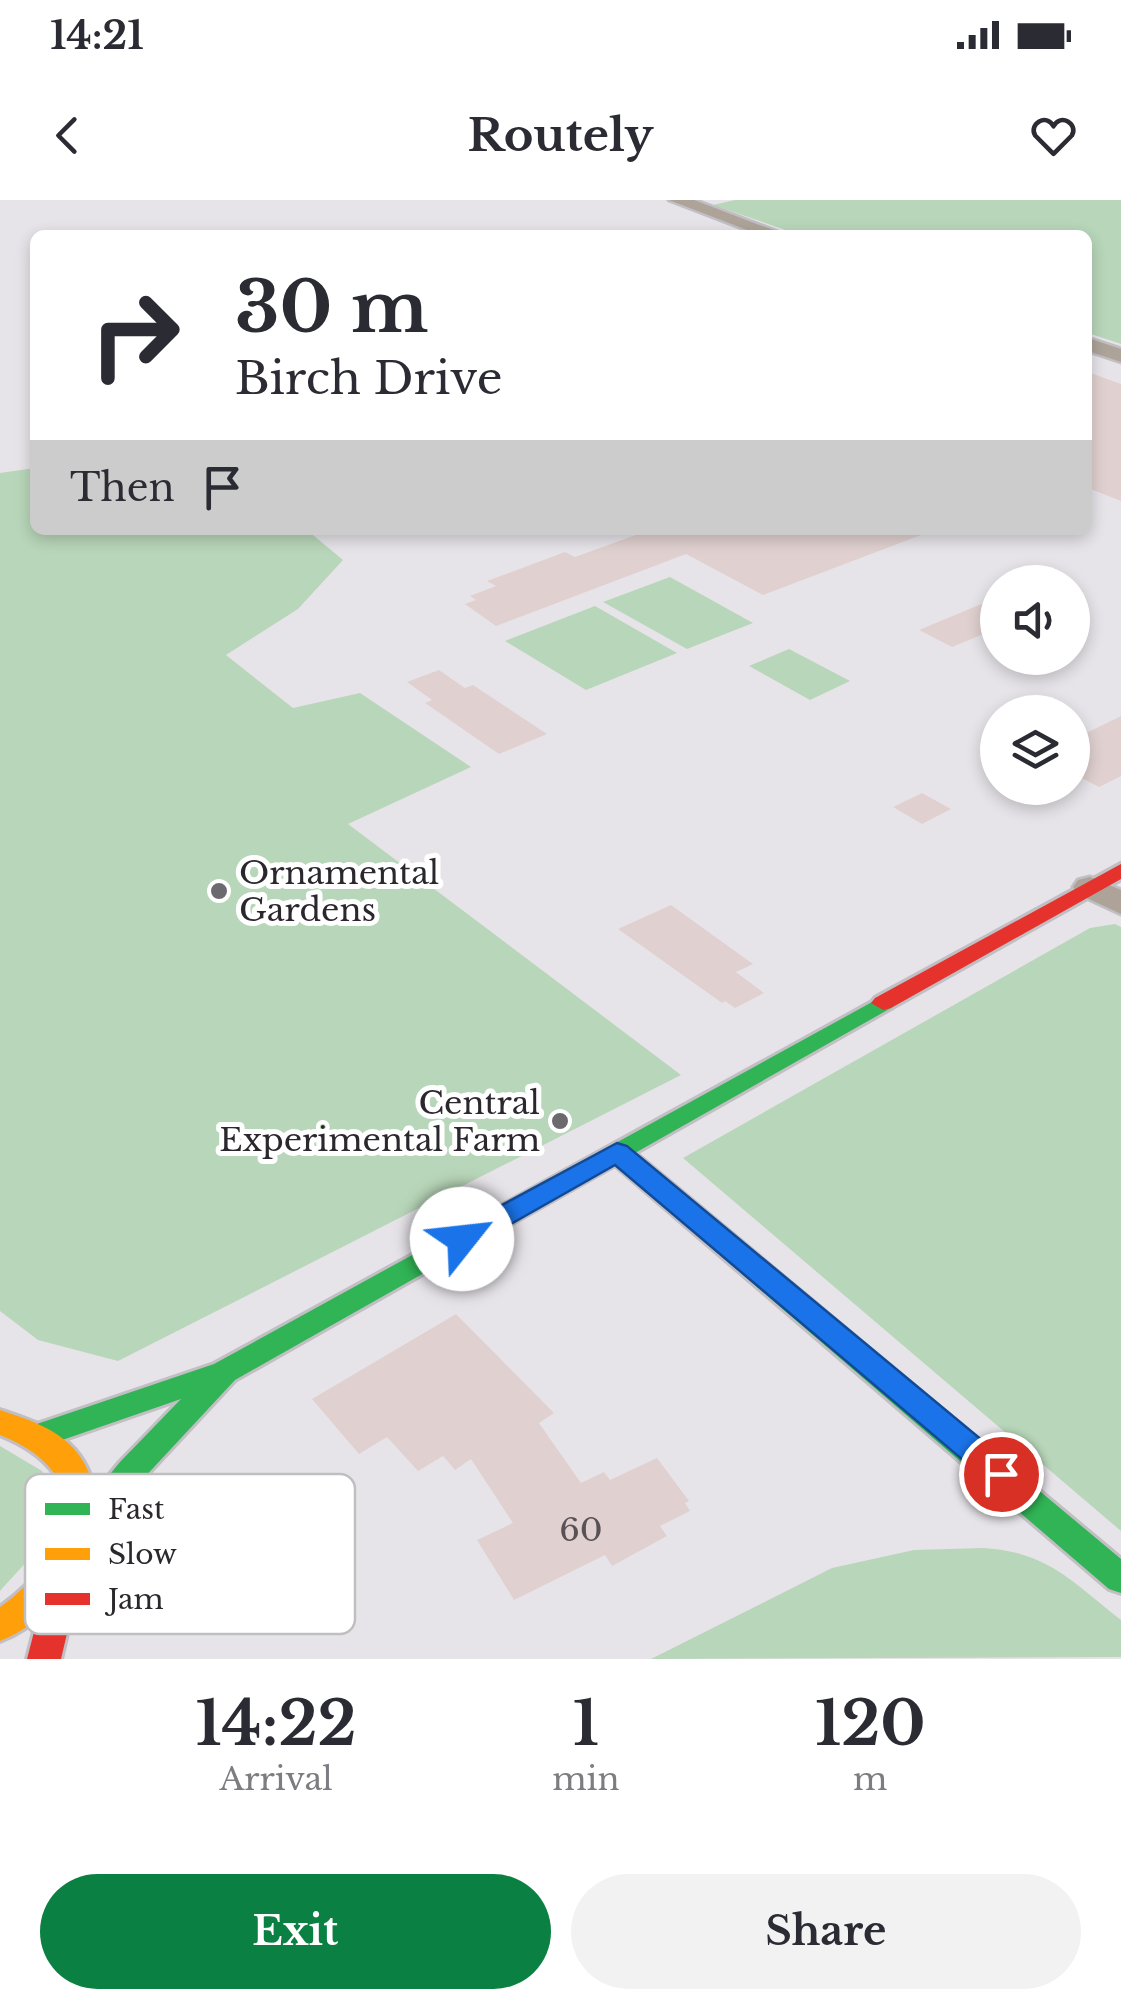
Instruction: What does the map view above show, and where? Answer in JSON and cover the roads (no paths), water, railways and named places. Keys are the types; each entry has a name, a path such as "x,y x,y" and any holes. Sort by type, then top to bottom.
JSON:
{"street":[{"path":"684,202 711,200"},
{"path":"684,202 763,230"},
{"path":"1092,345 1121,356"},
{"path":"42,1435 224,1372 1121,870"},
{"path":"1090,887 1121,904"},
{"path":"617,1152 1121,1579"},
{"path":"129,1474 224,1372"},
{"path":"4,1418 42,1435 64,1453 77,1474"},
{"path":"0,1626 25,1608"},
{"path":"44,1659 50,1634"}],"place":[{"name":"Ornamental Gardens","path":"219,891"},
{"name":"Central Experimental Farm","path":"560,1121"}]}
